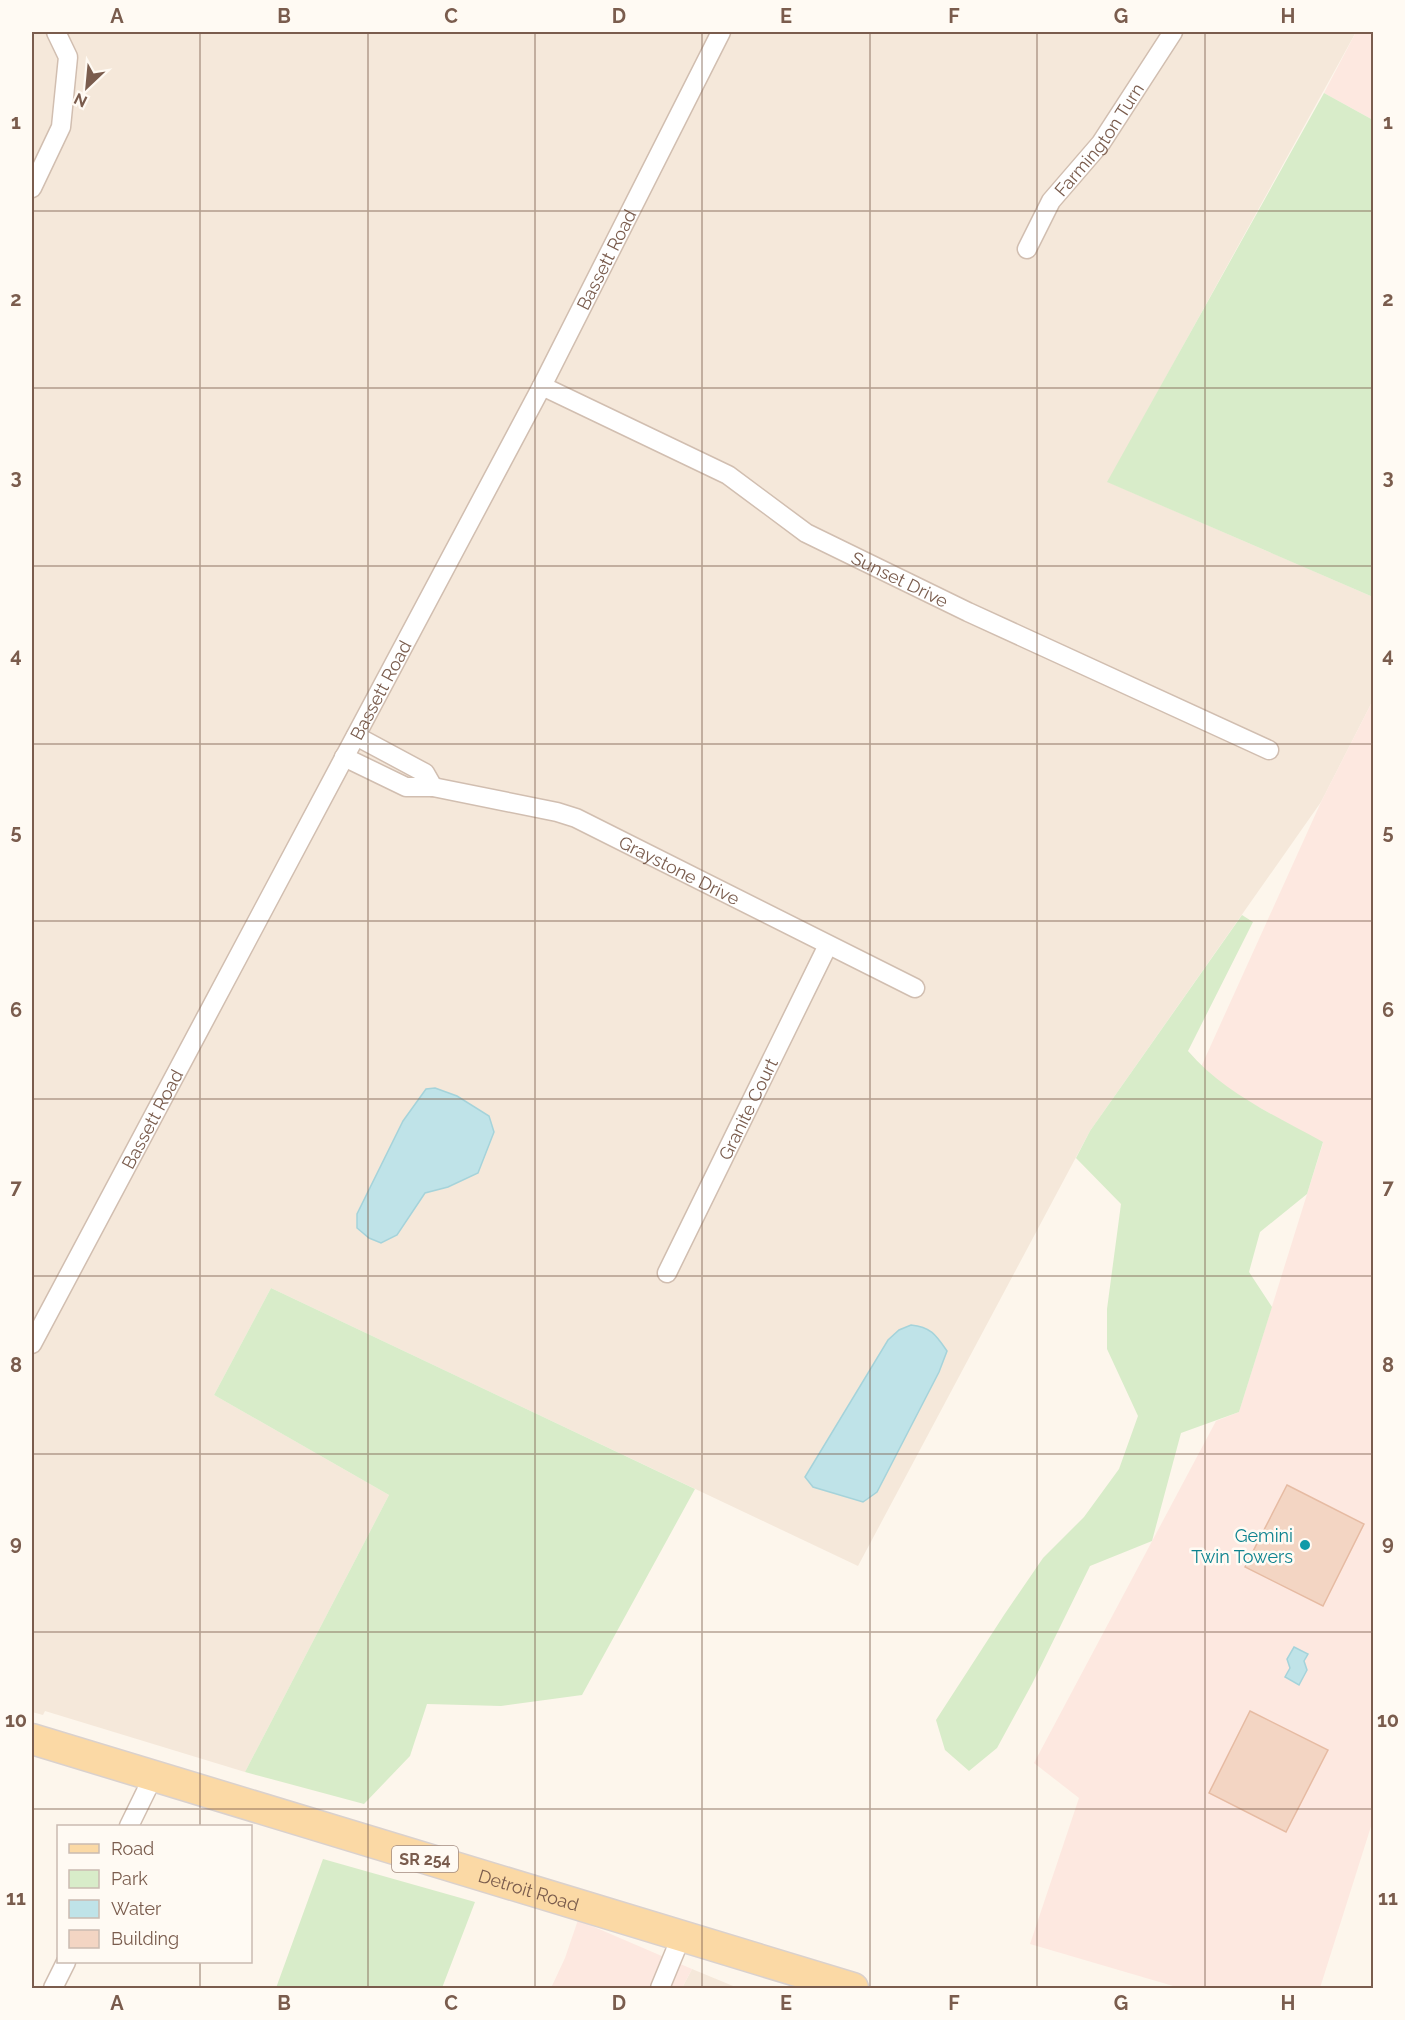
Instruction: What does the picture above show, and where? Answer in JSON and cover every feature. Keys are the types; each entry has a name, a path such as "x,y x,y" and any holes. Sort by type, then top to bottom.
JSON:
{"main road":[{"name":"Detroit Road","path":"32,1739 853,1989"}],"street":[{"path":"32,188 61,127 68,57 56,32"},
{"name":"Bassett Road","path":"32,1344 542,386 721,32"},
{"name":"Farmington Turn","path":"1027,249 1051,201 1101,143 1173,32"},
{"name":"Sunset Drive","path":"542,386 728,475 806,533 968,612 1269,750"},
{"path":"356,736 425,772 433,787"},
{"name":"Graystone Drive","path":"344,757 406,787 433,787 576,818 915,988"},
{"name":"Granite Court","path":"668,1273 828,945"},
{"path":"130,1825 153,1777"},
{"path":"660,1989 681,1937"},
{"path":"53,1989 66,1963"}],"shaded area":[{"path":"32,32 1356,32 1108,482 1373,597 1373,700 1321,802 1090,1131 858,1566 271,1288 214,1395 389,1495 245,1772 45,1711 43,1715 32,1712"},
{"path":"1356,32 1373,32 1373,120 1324,93"},
{"path":"1373,700 1373,1820 1320,1988 1180,1988 1030,1944 1079,1798 1034,1763 1216,1421 1239,1412 1323,1143 1235,1094 1201,1067 1321,802"},
{"path":"578,1920 692,1969 682,1988 551,1988 565,1958"},
{"path":"692,1969 738,1988 682,1988"}],"green space":[{"path":"1324,93 1373,120 1373,597 1107,482"},
{"path":"1242,915 1253,922 1188,1051 1202,1066 1234,1091 1323,1142 1307,1194 1260,1232 1249,1272 1272,1307 1239,1412 1181,1433 1152,1541 1090,1566 1032,1684 997,1748 969,1771 945,1750 936,1720 1043,1558 1084,1517 1119,1469 1138,1416 1107,1349 1107,1309 1121,1204 1076,1158 1090,1131"},
{"path":"271,1288 695,1489 582,1695 501,1706 427,1704 410,1756 364,1804 245,1772 389,1495 214,1395"},
{"path":"323,1859 475,1902 442,1988 276,1988"}],"water":[{"path":"435,1088 457,1096 489,1116 494,1132 478,1173 448,1187 425,1193 397,1235 381,1243 369,1238 357,1228 357,1214 403,1121 426,1089"},
{"path":"911,1325 924,1328 932,1333 947,1351 939,1372 877,1492 863,1502 813,1487 805,1477 888,1340 899,1330"},
{"path":"1294,1647 1308,1654 1304,1661 1307,1670 1299,1685 1285,1677 1290,1668 1287,1659"}],"building":[{"name":"Gemini Twin Towers","path":"1287,1485 1364,1524 1323,1606 1245,1567"},
{"path":"1250,1711 1328,1750 1286,1832 1209,1793"}],"place":[{"name":"Gemini Twin Towers","path":"1305,1545"}]}
